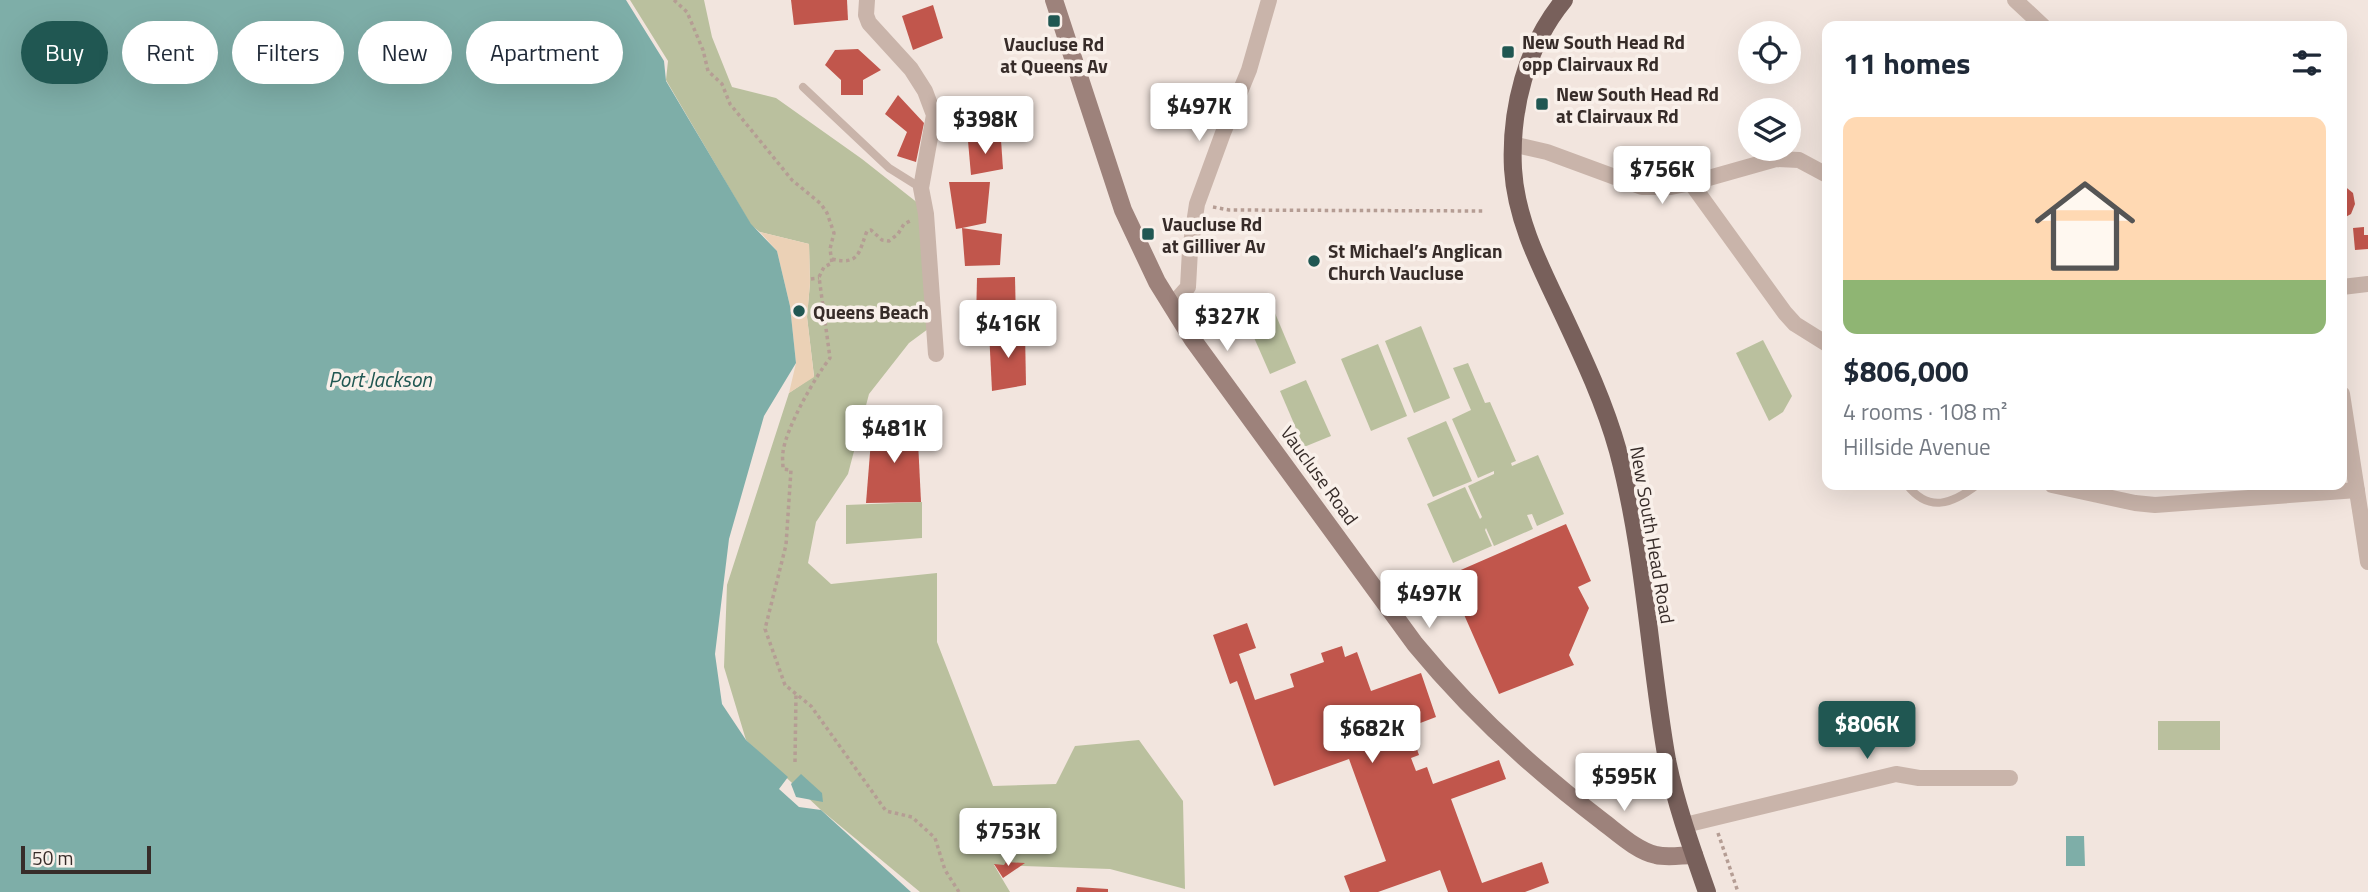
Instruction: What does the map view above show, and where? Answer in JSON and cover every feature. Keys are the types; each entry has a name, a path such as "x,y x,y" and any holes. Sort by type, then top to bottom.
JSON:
{"main road":[{"name":"New South Head Road","path":"1564,0 1548,23 1525,74 1515,113 1512,144 1517,200 1530,240 1588,367 1618,450 1631,515 1668,761 1707,892"}],"street":[{"path":"867,0 866,15 869,23 911,69 925,91 934,115 921,188 926,214 936,354"},
{"name":"Vaucluse Road","path":"1054,0 1123,210 1148,265 1194,340 1415,644 1527,762 1630,841 1656,855 1694,855"},
{"path":"1172,305 1188,287 1197,204 1249,70 1269,0"},
{"path":"2015,0 2038,21"},
{"path":"1512,144 1547,152 1642,187 1671,187 1691,183 1776,159 1799,160 1822,172"},
{"path":"1691,183 1785,313 1795,324 1822,341"},
{"path":"2347,286 2368,284"},
{"path":"2347,426 2368,562"},
{"path":"2075,490 2155,505 2357,491"},
{"path":"1685,825 1896,774 1919,778 2010,778"}],"lane":[{"path":"803,87 890,168 921,188"},
{"path":"1912,490 1924,500 1943,503 1960,497 1969,490"}],"path":[{"path":"674,0 687,12 703,50 708,71 722,83 730,104 792,180 821,204 834,233 830,249 832,259 819,278 830,358 808,393 783,451 783,469 791,470 786,545 765,629 785,685 811,706 886,811 912,817 936,838 945,870 959,892"},
{"path":"1197,204 1229,210 1484,211"},
{"path":"832,259 848,261 855,258 861,250 867,231 871,230 882,240 889,241 898,234 904,224 926,214"},
{"path":"811,279 819,278"},
{"path":"795,762 796,694"},
{"path":"1713,818 1738,892"}],"green space":[{"path":"630,0 704,0 712,37 732,87 776,98 862,159 919,204 928,329 909,343 869,394 848,474 816,522 808,563 831,584 937,573 937,642 993,786 1056,784 1075,746 1139,740 1183,801 1185,889 1110,869 994,865 1010,892 920,892 821,810 746,740 724,667 727,585 789,393 814,376 807,317 809,244 760,232 751,225 666,80 668,61"},
{"path":"1272,306 1296,363 1270,374 1245,317"},
{"path":"1421,326 1450,398 1414,413 1385,341"},
{"path":"1763,340 1792,396 1783,412 1769,421 1736,353"},
{"path":"1378,344 1407,416 1371,431 1341,359"},
{"path":"1468,363 1485,403 1490,402 1516,461 1511,463 1512,466 1538,455 1564,514 1537,526 1532,514 1527,515 1533,529 1494,546 1486,528 1492,546 1453,563 1427,504 1465,487 1480,519 1482,517 1468,486 1494,474 1494,471 1478,478 1452,419 1471,410 1453,368"},
{"path":"1306,380 1331,436 1304,447 1280,391"},
{"path":"1446,421 1472,481 1433,497 1407,438"},
{"path":"922,502 922,538 846,544 846,505"},
{"path":"2158,721 2220,721 2220,750 2158,750"}],"sand":[{"name":"Queens Beach","path":"760,232 809,244 807,317 814,377 789,393 796,363 790,306 777,251"}],"water":[{"name":"Port Jackson","path":"0,0 626,0 664,61 666,81 751,224 777,251 790,306 796,363 764,416 729,539 715,654 722,704 746,740 788,777 779,789 799,807 821,810 911,892 0,892"},
{"path":"801,774 822,793 823,802 796,797 791,784"},
{"path":"2066,836 2084,836 2085,866 2066,866"}],"building":[{"path":"791,0 847,0 848,20 794,25"},
{"path":"933,5 943,38 913,50 902,16"},
{"path":"858,49 881,70 863,80 863,95 841,95 841,80 825,65 835,50"},
{"path":"898,95 924,123 916,162 897,156 907,132 885,114"},
{"path":"1001,140 1003,169 971,175 968,141"},
{"path":"949,182 990,182 986,223 956,229"},
{"path":"2347,188 2353,193 2355,204 2351,214 2347,216"},
{"path":"2364,227 2364,235 2368,235 2368,249 2355,250 2353,228"},
{"path":"962,228 1002,234 1000,265 965,266"},
{"path":"1015,277 1016,322 976,321 977,278"},
{"path":"989,331 1025,332 1026,385 992,391"},
{"path":"917,421 921,502 866,503 872,428"},
{"path":"1566,524 1591,581 1578,587 1589,608 1569,655 1574,665 1499,694 1447,576"},
{"path":"1247,623 1256,648 1239,654 1255,700 1294,687 1290,674 1324,662 1321,653 1342,646 1345,657 1357,652 1371,691 1421,673 1436,717 1415,725 1419,736 1413,738 1419,755 1411,758 1416,771 1427,767 1433,784 1499,760 1506,779 1451,799 1482,883 1542,862 1549,883 1525,892 1448,892 1440,870 1378,892 1350,892 1344,876 1386,861 1349,759 1274,786 1237,681 1230,684 1213,635"},
{"path":"1006,862 1025,863 1003,878 994,864 1004,865"},
{"path":"1077,887 1108,889 1108,892 1076,892"}],"place":[{"name":"Vaucluse Rd at Queens Av","path":"1054,21"},
{"name":"New South Head Rd opp Clairvaux Rd","path":"1508,52"},
{"name":"New South Head Rd at Clairvaux Rd","path":"1542,104"},
{"name":"Vaucluse Rd at Gilliver Av","path":"1148,234"},
{"name":"St Michael’s Anglican Church Vaucluse","path":"1314,261"},
{"name":"Queens Beach","path":"799,311"}]}
